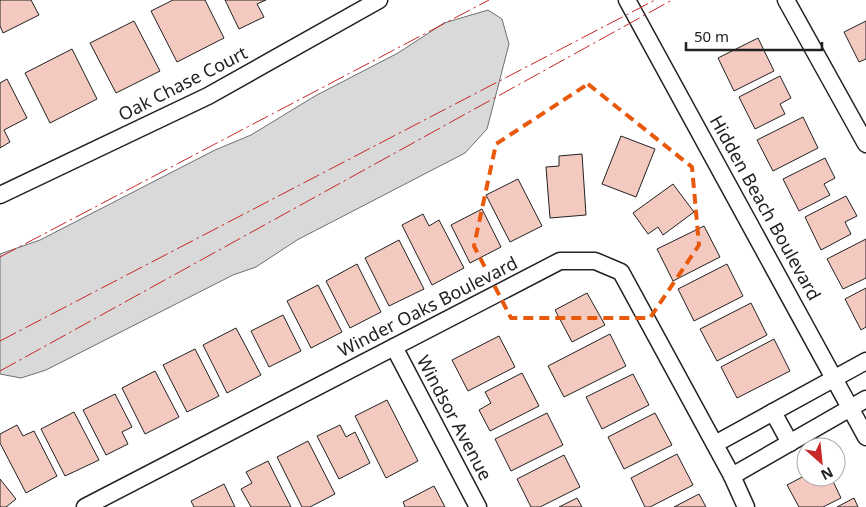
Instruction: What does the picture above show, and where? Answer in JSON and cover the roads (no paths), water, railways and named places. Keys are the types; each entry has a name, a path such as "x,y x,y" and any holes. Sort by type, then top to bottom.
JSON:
{"street":[{"name":"Oak Chase Court","path":"0,195 208,96 379,0"},
{"name":"Hidden Beach Boulevard","path":"627,0 866,437"},
{"path":"786,0 861,122 866,144"},
{"name":"Winder Oaks Boulevard","path":"85,507 560,261 595,261 621,272 732,476"},
{"name":"Windsor Avenue","path":"394,347 478,507"},
{"path":"715,444 866,361"},
{"path":"746,507 732,476 866,399"},
{"path":"773,412 790,443"}]}
